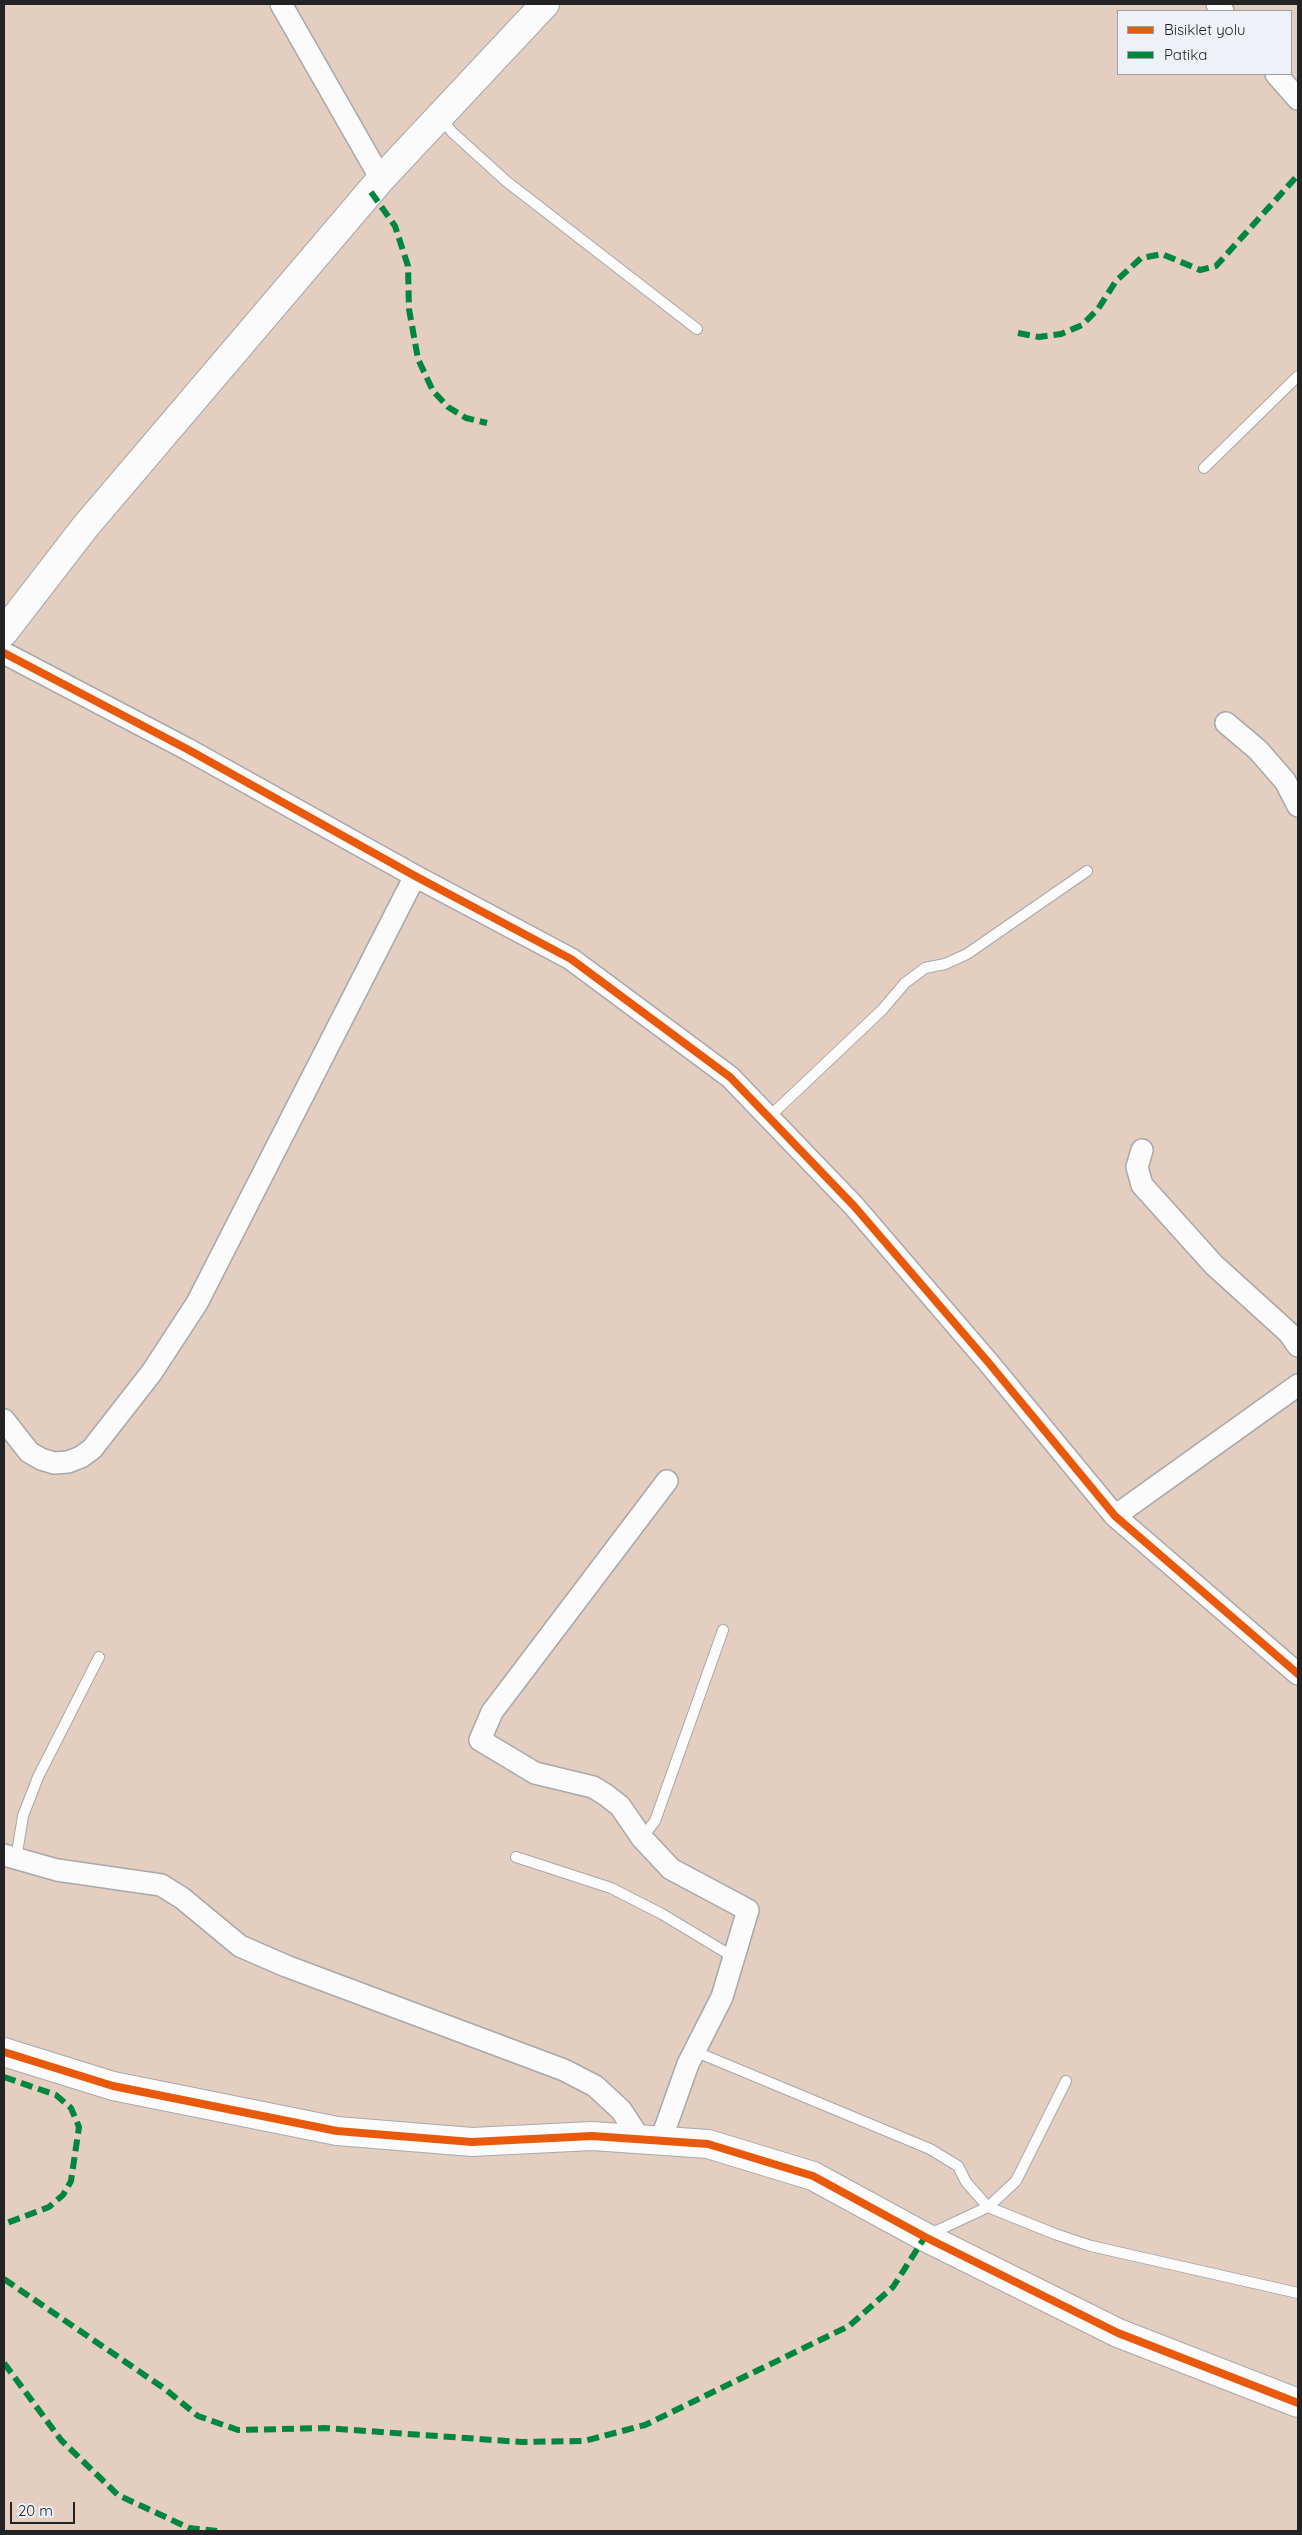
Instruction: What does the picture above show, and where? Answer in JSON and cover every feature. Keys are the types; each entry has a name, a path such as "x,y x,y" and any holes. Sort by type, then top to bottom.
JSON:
{"street":[{"path":"281,4 381,179"},
{"path":"4,632 85,527 381,179 545,4"},
{"path":"1277,75 1298,100"},
{"path":"4,652 570,960 730,1076 854,1206 988,1362 1115,1516 1298,1674"},
{"path":"1226,723 1258,750 1285,780 1298,806"},
{"path":"4,1420 29,1452 41,1460 54,1463 68,1462 81,1457 92,1449 152,1372 198,1303 415,876"},
{"path":"1142,1150 1137,1167 1142,1185 1214,1265 1295,1334"},
{"path":"1115,1516 1298,1385"},
{"path":"650,2140 722,1998 748,1910 671,1869 642,1838 620,1806 606,1795 593,1787 535,1773 480,1740 492,1712 667,1481"},
{"path":"10,1857 57,1870 162,1885 182,1898 240,1946 286,1966 572,2074 595,2086 650,2140"},
{"path":"4,2052 113,2086 337,2131 472,2142 592,2136 708,2144 813,2176 925,2237 1118,2333 1298,2403"}],"lane":[{"path":"439,117 452,132 506,181 697,329"},
{"path":"1204,468 1298,376"},
{"path":"769,1117 874,1018 905,983 925,968 945,964 967,954 1087,871"},
{"path":"642,1838 655,1821 723,1630"},
{"path":"10,1857 38,1778 99,1657"},
{"path":"516,1857 611,1888 662,1914 735,1958"},
{"path":"687,2066 930,2149 958,2166 966,2182 987,2207 1073,2241 1298,2293"},
{"path":"925,2237 987,2207 1016,2181 1066,2081"}],"shaded area":[{"path":"4,4 1298,4 1298,2531 4,2531"}],"marked path":[{"path":"1018,333 1039,337 1061,334 1082,325 1098,309 1116,281 1141,258 1162,254 1200,270 1216,266 1298,175"},
{"path":"371,192 395,226 408,266 409,309 418,359 433,391 448,407 466,418 487,423"},
{"path":"4,2077 56,2095 71,2108 79,2127 71,2181 63,2195 49,2207 4,2224"},
{"path":"4,2279 165,2389 198,2416 238,2430 325,2428 521,2442 584,2441 645,2425 849,2326 893,2287 925,2237"},
{"path":"4,2363 61,2440 118,2495 189,2528 217,2531"}],"cycle path":[{"path":"4,653 187,749 415,876 571,959 730,1077 854,1206 988,1362 1115,1516 1298,1674"},
{"path":"4,2052 113,2086 337,2131 472,2142 592,2136 708,2144 813,2176 925,2237 1118,2333 1298,2403"}]}
